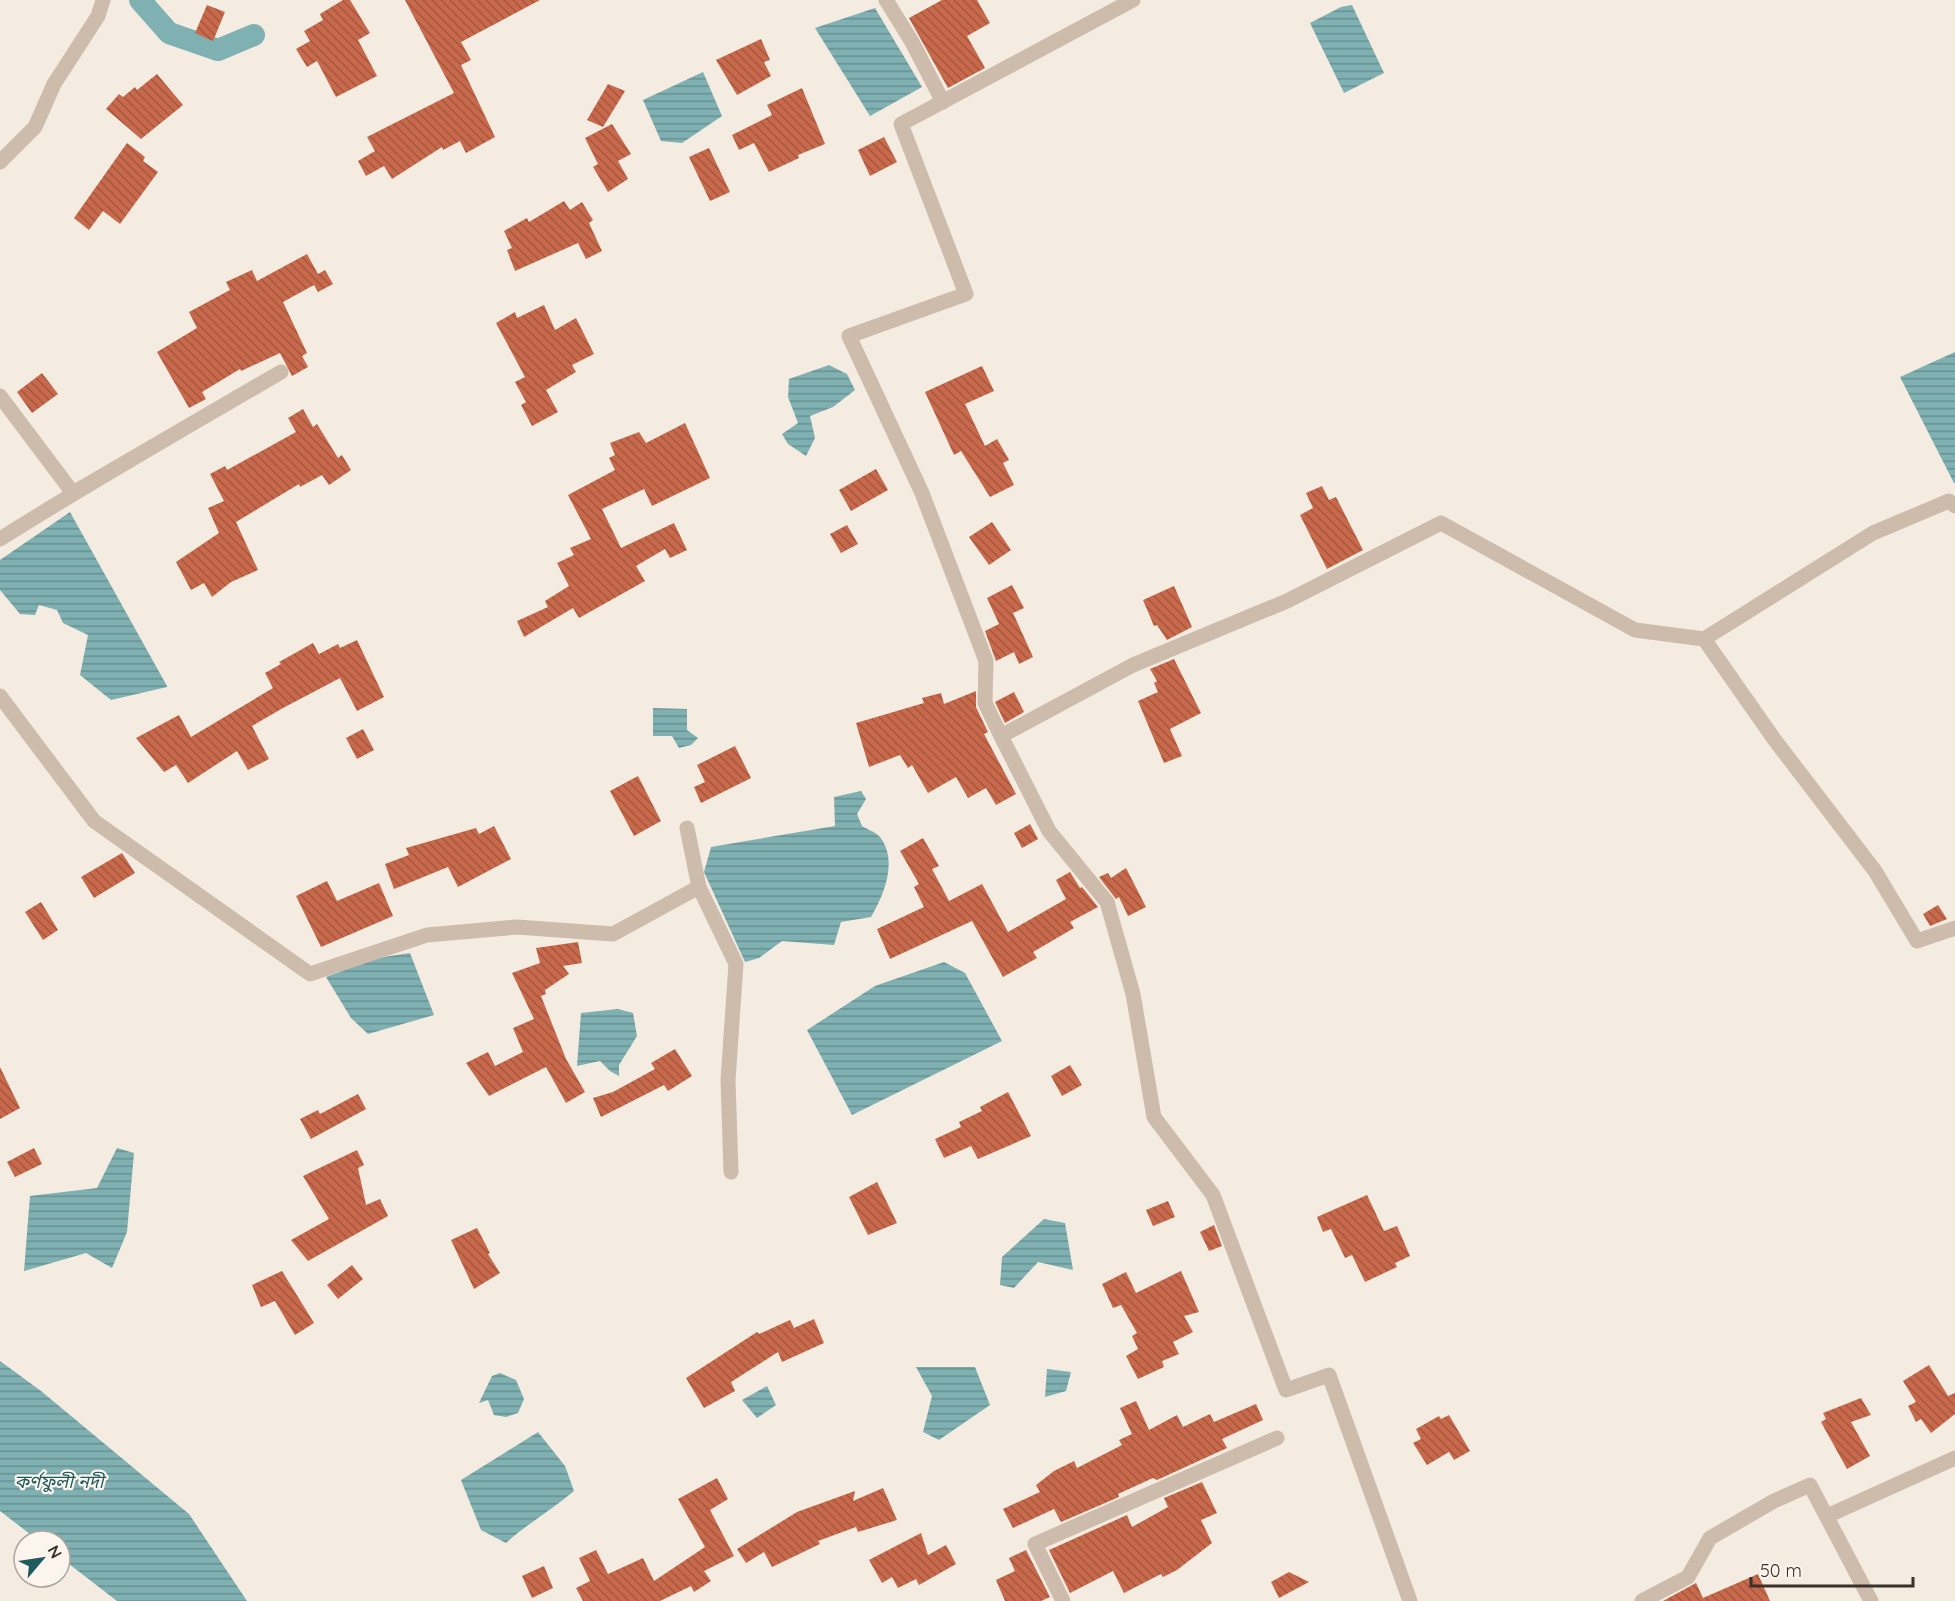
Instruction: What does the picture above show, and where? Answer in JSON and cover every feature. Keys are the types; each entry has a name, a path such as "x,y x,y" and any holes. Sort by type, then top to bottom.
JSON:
{"street":[{"path":"0,162 35,127 54,84 98,16 103,0"},
{"path":"886,0 912,42 943,102"},
{"path":"1133,0 901,124 966,294 849,336 922,493 986,662 985,703 1048,831 1107,902 1133,994 1154,1117 1213,1195 1287,1390 1329,1375 1410,1601"},
{"path":"0,539 73,493 93,481 281,372 261,384 252,390 73,493"},
{"path":"0,396 73,493"},
{"path":"1001,736 1133,665 1287,601 1441,523 1635,630 1704,639 1873,533 1949,501 1955,506"},
{"path":"1704,639 1774,739 1875,871 1917,941 1955,928"},
{"path":"0,696 94,821 310,974 428,935 518,927 613,934 699,887"},
{"path":"687,828 699,887 736,964 728,1080 731,1172"},
{"path":"1063,1601 1035,1544 1277,1438"},
{"path":"1827,1516 1955,1458"},
{"path":"1642,1601 1688,1577 1710,1538 1774,1502 1810,1485 1871,1601"}],"water":[{"path":"1352,5 1384,73 1344,93 1310,23 1341,7"},
{"path":"875,8 922,87 870,116 815,28"},
{"path":"703,72 722,116 682,143 661,141 643,100"},
{"path":"1955,352 1955,483 1954,483 1900,377"},
{"path":"829,365 847,374 855,390 833,407 810,416 815,438 806,456 788,444 782,434 798,423 788,397 789,379"},
{"path":"70,512 167,687 111,700 80,675 88,635 63,623 57,610 39,605 35,615 20,614 0,590 0,560"},
{"path":"653,708 687,709 687,730 698,738 691,745 679,748 672,736 653,736"},
{"path":"861,791 866,799 857,814 862,826 879,836 885,845 889,866 885,888 871,917 841,922 834,945 782,941 759,958 745,962 704,872 711,847 835,826 834,797"},
{"path":"410,953 434,1015 368,1034 351,1018 326,977 377,958"},
{"path":"944,962 965,973 1002,1041 852,1115 807,1030 875,986"},
{"path":"618,1009 633,1013 637,1036 619,1065 619,1076 600,1061 577,1066 581,1013"},
{"path":"117,1148 134,1153 127,1232 112,1268 86,1253 24,1271 30,1196 97,1188"},
{"path":"1044,1219 1065,1223 1073,1270 1038,1262 1014,1288 1000,1285 1002,1257"},
{"name":"কর্ণফুলী নদী","path":"0,1361 41,1391 189,1514 247,1601 117,1601 72,1566 72,1529 23,1529 0,1511"},
{"path":"916,1367 975,1367 990,1405 939,1440 923,1432 932,1396"},
{"path":"1047,1369 1071,1372 1066,1391 1045,1397"},
{"path":"500,1373 516,1380 524,1399 518,1413 506,1417 494,1415 488,1400 479,1403 492,1376"},
{"path":"767,1386 776,1405 757,1418 742,1400"},
{"path":"538,1432 565,1466 574,1491 506,1543 481,1530 461,1480"}],"building":[{"path":"343,0 350,0 370,33 358,40 377,76 336,97 317,61 307,67 296,49 310,41 304,31 323,20 320,14"},
{"path":"405,0 540,0 461,42 471,60 461,65 495,137 466,153 460,141 443,150 442,147 392,179 384,166 366,176 358,161 375,151 367,137 454,93"},
{"path":"942,0 977,0 990,23 967,36 985,68 948,88 909,18"},
{"path":"207,5 225,12 213,41 195,33"},
{"path":"761,39 770,60 764,62 771,76 737,95 716,60"},
{"path":"157,74 183,105 141,139 106,109 119,94 123,97 135,87 137,90"},
{"path":"608,84 625,91 603,127 587,120"},
{"path":"802,88 825,144 798,155 799,158 769,172 754,143 739,150 732,135 772,115 767,105"},
{"path":"612,124 631,154 618,161 628,179 608,192 593,167 598,164 585,138"},
{"path":"884,137 897,162 870,176 858,150"},
{"path":"127,143 145,157 143,161 158,172 120,224 103,211 89,230 74,218"},
{"path":"709,148 730,192 710,201 689,157"},
{"path":"564,201 570,210 582,202 593,220 589,223 602,251 586,259 578,243 515,271 507,250 512,248 504,231 527,218 529,222"},
{"path":"307,254 318,274 325,270 333,284 318,292 314,285 283,302 307,353 302,356 308,367 292,376 280,353 241,371 240,369 202,392 206,399 189,408 157,352 197,328 189,312 230,290 226,282 252,270 257,281"},
{"path":"544,305 555,330 576,318 594,354 572,365 576,372 546,390 558,412 532,426 521,405 526,402 515,382 525,377 496,323 515,312 517,318"},
{"path":"982,366 994,391 965,404 985,446 997,439 1009,460 1003,463 1014,485 990,497 961,451 954,455 925,392"},
{"path":"42,373 58,394 32,413 17,392"},
{"path":"303,409 313,427 317,424 338,458 342,455 351,470 329,485 322,475 300,487 299,484 236,522 258,570 231,582 212,597 204,583 191,590 176,562 219,533 208,508 224,501 210,474 225,466 227,470 296,432 288,418"},
{"path":"685,423 710,478 652,506 644,489 602,509 621,548 674,523 687,550 670,558 665,549 636,566 645,581 579,618 573,608 524,637 517,621 548,607 545,601 569,586 557,563 574,555 570,548 591,539 568,495 615,470 609,458 615,455 610,443 639,432 646,443"},
{"path":"876,469 888,490 851,511 839,490"},
{"path":"1322,486 1329,500 1336,497 1363,550 1327,569 1300,515 1313,508 1306,493"},
{"path":"992,522 1011,550 989,565 969,537"},
{"path":"847,525 858,544 841,553 830,534"},
{"path":"1012,585 1024,608 1013,613 1033,657 1019,664 1014,652 996,661 985,631 999,624 987,598"},
{"path":"1174,586 1192,627 1167,640 1157,625 1154,626 1143,600"},
{"path":"357,640 384,697 357,711 340,678 283,708 252,726 269,759 248,770 237,751 188,783 176,765 164,772 136,738 179,715 191,737 273,688 265,673 281,664 279,662 313,643 319,654 338,644 340,648"},
{"path":"1174,659 1201,713 1170,729 1182,756 1164,763 1138,701 1158,692 1154,683 1157,681 1150,669"},
{"path":"976,691 976,707 988,732 984,734 1016,794 996,805 986,788 968,798 956,777 928,793 912,765 908,768 900,755 869,767 856,723 924,703 922,698 941,693 944,704"},
{"path":"1014,692 1024,712 1005,723 995,702"},
{"path":"363,729 374,750 357,759 346,738"},
{"path":"735,746 751,778 701,803 694,787 705,782 697,765"},
{"path":"638,776 661,821 634,836 610,791"},
{"path":"1030,824 1038,839 1022,848 1014,833"},
{"path":"494,826 511,859 458,887 448,867 394,889 385,864 409,855 406,848 476,828 479,834"},
{"path":"923,838 939,866 932,869 949,901 982,884 1008,932 1066,899 1056,880 1070,872 1080,888 1082,887 1098,907 1070,922 1074,928 1033,952 1037,958 1003,977 972,921 890,959 877,929 924,907 914,887 919,884 900,851"},
{"path":"122,853 135,873 94,898 81,877"},
{"path":"1126,868 1146,907 1128,916 1119,897 1116,899 1099,877 1108,873 1111,878"},
{"path":"327,881 337,901 379,883 393,916 321,947 296,896"},
{"path":"41,902 58,930 43,940 25,912"},
{"path":"1938,905 1947,919 1930,926 1923,914"},
{"path":"578,942 582,963 563,966 569,974 545,990 546,994 541,996 566,1059 585,1092 566,1103 546,1067 489,1096 466,1063 488,1052 495,1066 523,1052 513,1028 534,1019 512,973 540,963 536,948"},
{"path":"675,1049 692,1076 668,1091 664,1085 601,1117 593,1098 613,1092 655,1069 651,1063"},
{"path":"1070,1065 1082,1085 1062,1096 1051,1076"},
{"path":"0,1067 20,1108 0,1119"},
{"path":"1008,1092 1031,1136 978,1159 971,1146 944,1158 935,1139 961,1127 959,1122 982,1111 980,1107"},
{"path":"358,1094 366,1109 311,1139 300,1119 318,1110 320,1114"},
{"path":"34,1148 42,1164 15,1177 7,1162"},
{"path":"357,1150 364,1165 358,1168 366,1205 380,1199 388,1216 308,1261 291,1240 329,1219 303,1176"},
{"path":"877,1182 897,1223 868,1235 849,1197"},
{"path":"1367,1195 1384,1231 1397,1226 1410,1256 1395,1263 1397,1267 1365,1282 1352,1255 1345,1258 1331,1229 1323,1232 1317,1217"},
{"path":"1168,1201 1175,1217 1153,1226 1146,1210"},
{"path":"1214,1225 1222,1246 1209,1251 1200,1232"},
{"path":"477,1228 490,1253 488,1254 500,1273 474,1289 451,1240"},
{"path":"352,1265 363,1279 338,1299 327,1285"},
{"path":"282,1271 314,1323 295,1335 275,1301 261,1307 252,1285"},
{"path":"1181,1271 1199,1312 1184,1316 1193,1332 1173,1342 1179,1354 1162,1361 1164,1367 1138,1379 1126,1356 1138,1349 1132,1336 1137,1333 1121,1305 1113,1308 1102,1284 1126,1272 1136,1293"},
{"path":"814,1319 824,1343 782,1362 778,1352 731,1382 735,1391 704,1408 686,1378 757,1332 759,1334 790,1320 794,1328"},
{"path":"1929,1365 1948,1396 1955,1393 1955,1414 1931,1433 1921,1419 1916,1422 1908,1406 1916,1402 1903,1381"},
{"path":"1861,1398 1871,1415 1851,1422 1870,1456 1847,1469 1821,1422 1826,1419 1823,1413"},
{"path":"1136,1401 1149,1430 1177,1415 1183,1427 1210,1414 1214,1422 1256,1404 1263,1420 1222,1439 1227,1448 1157,1480 1153,1478 1118,1494 1119,1497 1061,1522 1054,1509 1013,1528 1003,1509 1040,1492 1036,1485 1054,1471 1074,1461 1077,1468 1122,1445 1119,1440 1132,1434 1120,1408"},
{"path":"1449,1415 1470,1451 1454,1460 1449,1452 1427,1465 1413,1443 1421,1439 1416,1429 1439,1416 1441,1419"},
{"path":"717,1478 728,1499 710,1510 734,1556 704,1571 711,1581 694,1592 691,1586 660,1601 583,1601 576,1588 590,1581 579,1558 596,1550 608,1574 643,1558 654,1581 705,1547 678,1499"},
{"path":"1202,1482 1217,1513 1201,1520 1212,1543 1177,1570 1163,1577 1161,1574 1124,1593 1113,1571 1070,1593 1049,1550 1127,1515 1132,1527 1168,1507 1164,1498"},
{"path":"883,1488 897,1520 858,1532 856,1527 818,1541 820,1544 772,1567 764,1552 746,1563 737,1549 797,1512 855,1491 853,1501"},
{"path":"921,1533 928,1555 946,1545 956,1564 919,1585 916,1579 898,1588 892,1577 882,1583 869,1560"},
{"path":"1026,1550 1050,1597 1041,1601 1005,1601 996,1580 1015,1571 1009,1558"},
{"path":"544,1566 553,1588 532,1598 522,1576"},
{"path":"1289,1572 1309,1582 1279,1598 1271,1582"},
{"path":"1758,1574 1770,1601 1663,1601 1696,1583 1703,1598"}],"waterway":[{"path":"140,0 169,33 218,50 254,35"}]}
